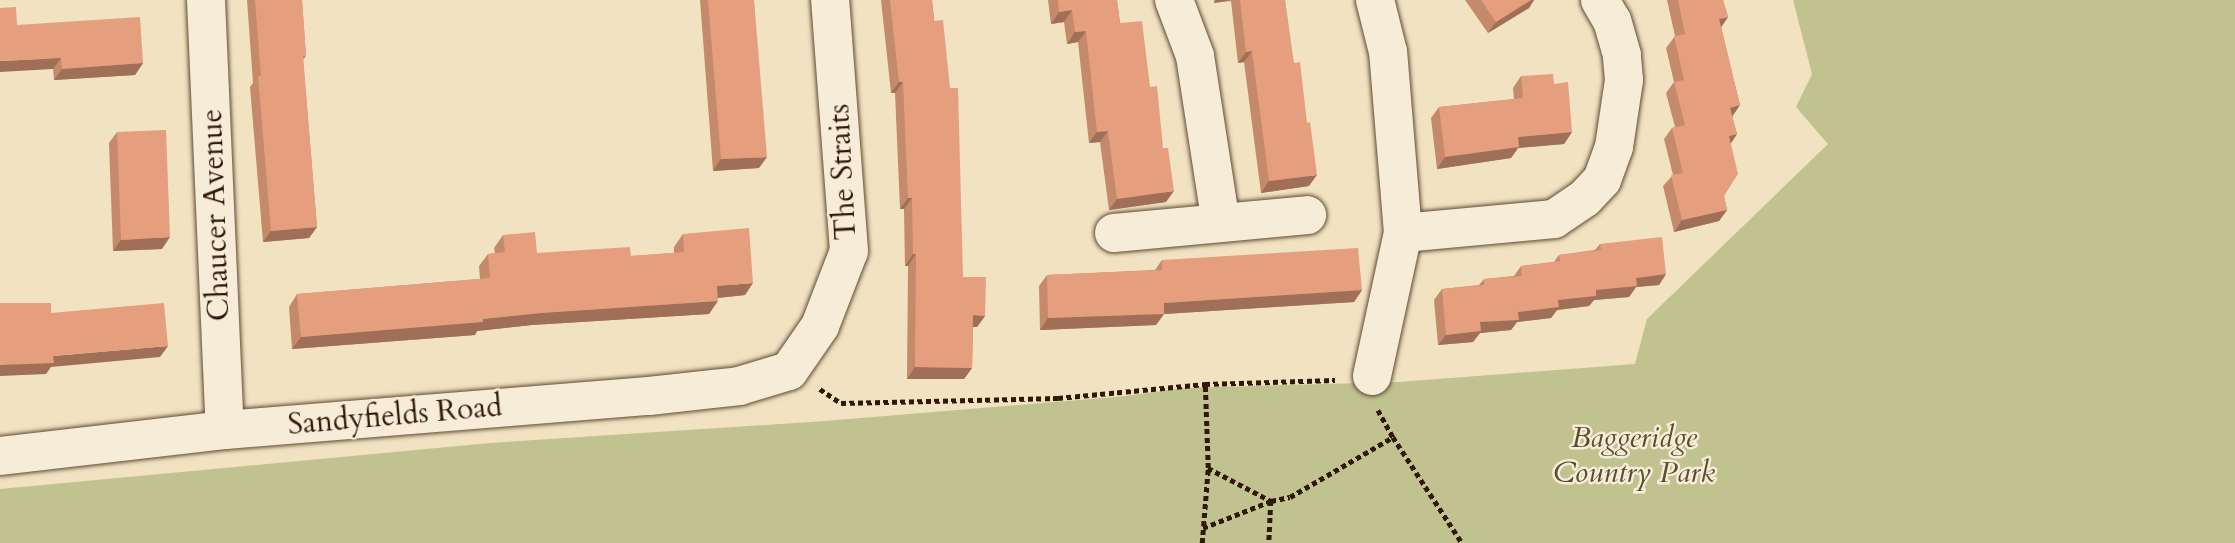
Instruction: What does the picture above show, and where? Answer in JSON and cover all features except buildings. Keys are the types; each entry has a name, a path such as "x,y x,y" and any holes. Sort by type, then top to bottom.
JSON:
{"street":[{"name":"Chaucer Avenue","path":"206,0 225,429"},
{"name":"The Straits","path":"789,371 820,326 849,251 830,0"},
{"path":"1174,0 1195,56 1221,223"},
{"path":"1372,376 1403,233 1401,176 1388,52 1375,0"},
{"path":"1403,233 1554,219 1585,198 1602,180 1614,146 1624,80 1622,55 1612,22 1600,0"},
{"path":"1114,233 1307,215"},
{"name":"Sandyfields Road","path":"0,456 225,429 649,396 739,386 789,371"}],"path":[{"path":"789,371 841,402 1058,398 1205,384 1360,380 1372,376"},
{"path":"1202,543 1208,468 1205,384"},
{"path":"1203,528 1271,501 1290,497 1393,437 1462,543"},
{"path":"1208,468 1271,501"},
{"path":"1269,543 1271,501"}],"green space":[{"name":"Baggeridge Country Park","path":"1793,0 2235,0 2235,543 0,543 0,489 490,443 825,421 1126,396 1183,388 1398,382 1635,364 1647,319 1828,144 1796,107 1812,74"}]}
